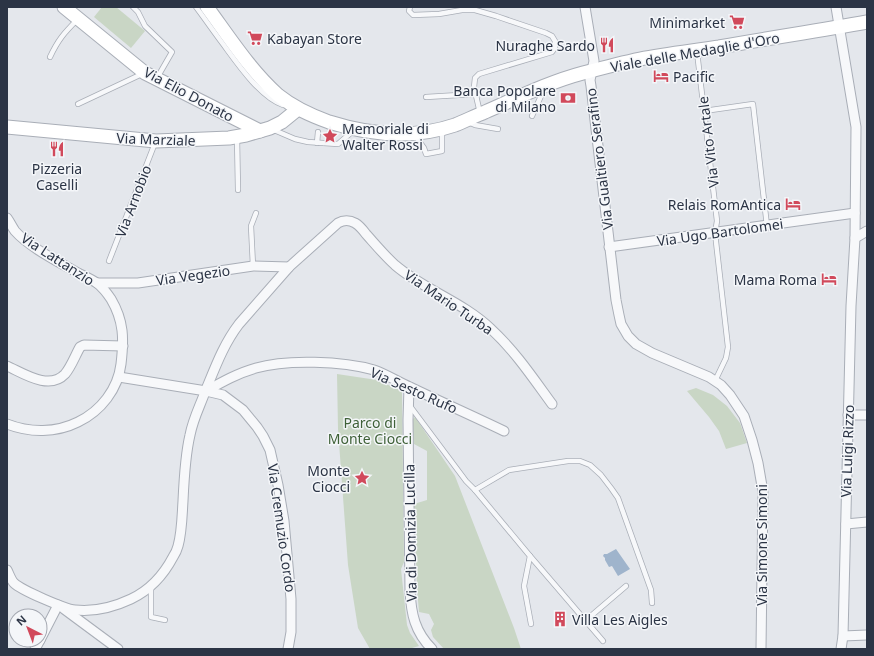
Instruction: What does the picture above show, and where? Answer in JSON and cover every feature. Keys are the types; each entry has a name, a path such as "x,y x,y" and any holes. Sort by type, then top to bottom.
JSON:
{"main road":[{"name":"Via Elio Donato","path":"64,7 145,73 265,130"},
{"name":"Viale delle Medaglie d'Oro","path":"207,7 256,72 277,93 298,109 321,119 355,130 391,134 413,133 442,128 465,121 570,77 639,59 867,22"},
{"name":"Via Marziale","path":"7,127 156,141 203,140 237,137 265,130 282,122 298,109"}],"street":[{"name":"Via Gualtiero Serafino","path":"585,7 594,61 590,86 610,247"},
{"path":"836,7 856,127 855,210"},
{"name":"Via Ugo Bartolomei","path":"610,247 767,226 831,216 855,210"},
{"name":"Via Luigi Rizzo","path":"842,649 855,210"},
{"name":"Via Lattanzio","path":"7,218 15,230 26,241 54,259 97,283 107,294 121,323 123,346 119,377 112,392 103,404 89,415 77,423 61,428 43,431 23,430 7,424"},
{"name":"Via Mario Turba","path":"289,267 338,223 347,221 356,223 385,256 396,265 420,283 460,306 490,327 526,368 552,404"},
{"path":"855,238 867,231"},
{"name":"Via Simone Simoni","path":"610,247 617,309 620,320 628,336 642,348 710,377 721,385 730,395 744,416 752,440 761,478 763,500 761,649"},
{"name":"Via Vegezio","path":"97,283 138,283 254,266 289,267"},
{"path":"7,570 11,584 71,610 106,607 124,602 134,598 161,577 178,548 181,529 187,448 195,417 220,354 232,334 249,312 289,267"},
{"path":"7,366 38,380 54,381 64,375 80,347 84,345 123,346"},
{"name":"Via Sesto Rufo","path":"206,391 228,379 255,368 292,363 346,365 364,368 388,376 504,431"},
{"name":"Via Cremuzio Cordo","path":"119,377 223,395 243,410 267,442 277,479 284,521 292,600 291,632 288,649"},
{"name":"Via di Domizia Lucilla","path":"409,387 411,605 414,621 418,631 432,649"},
{"path":"848,415 867,415"},
{"path":"846,524 867,522"},
{"path":"48,626 60,606"},
{"path":"60,606 118,649"},
{"path":"843,636 867,635"}],"lane":[{"path":"133,7 138,12 145,26 172,52 157,78"},
{"name":"Viale delle Medaglie d'Oro","path":"196,7 249,78 267,96 276,102 298,109"},
{"path":"410,7 409,11 413,15 475,10 522,24 552,36 555,41 555,48 552,52 479,74 475,78 474,87 480,114"},
{"path":"50,57 57,43 78,19"},
{"name":"Via Vito Artale","path":"697,50 717,220 715,233 728,347 726,358 715,381"},
{"path":"78,104 145,73"},
{"path":"532,116 541,96 541,88"},
{"path":"426,97 476,94"},
{"path":"704,111 753,104 767,226"},
{"path":"465,121 475,125 498,129"},
{"path":"413,133 424,148 426,154 442,151 442,128"},
{"path":"265,130 295,139 317,143 338,144 355,130"},
{"path":"317,143 318,132"},
{"path":"237,137 238,190"},
{"name":"Via Arnobio","path":"109,261 156,141"},
{"path":"254,266 251,226 256,213"},
{"path":"408,403 466,481 603,641"},
{"path":"475,490 509,470 568,461 580,461 590,465 601,475 618,498 651,590 652,604"},
{"path":"530,556 524,586 531,624"},
{"path":"585,621 626,586"},
{"path":"150,587 151,617 165,620"}],"green space":[{"path":"102,7 116,7 145,31 131,48 94,17"},
{"name":"Parco di Monte Ciocci","path":"337,374 377,380 402,391 404,562 401,569 407,625 410,633 419,646 412,649 370,649 358,628 348,565 338,429"},
{"path":"696,388 713,395 727,406 740,423 747,443 726,449 719,431 687,391"},
{"path":"415,417 455,476 521,649 444,649 433,637 431,630 434,624 429,614 419,612 414,504 427,500 427,451 414,444 412,420"}],"water":[{"path":"616,549 630,569 618,576 612,566 609,567 603,556 604,554"}],"place":[{"name":"Minimarket","path":"737,22"},
{"name":"Kabayan Store","path":"255,38"},
{"name":"Nuraghe Sardo","path":"607,45"},
{"name":"Pacific","path":"661,76"},
{"name":"Banca Popolare di Milano","path":"568,98"},
{"name":"Memoriale di Walter Rossi","path":"330,136"},
{"name":"Pizzeria Caselli","path":"57,149"},
{"name":"Relais RomAntica","path":"793,204"},
{"name":"Mama Roma","path":"829,279"},
{"name":"Monte Ciocci","path":"362,478"},
{"name":"Villa Les Aigles","path":"560,619"}]}
